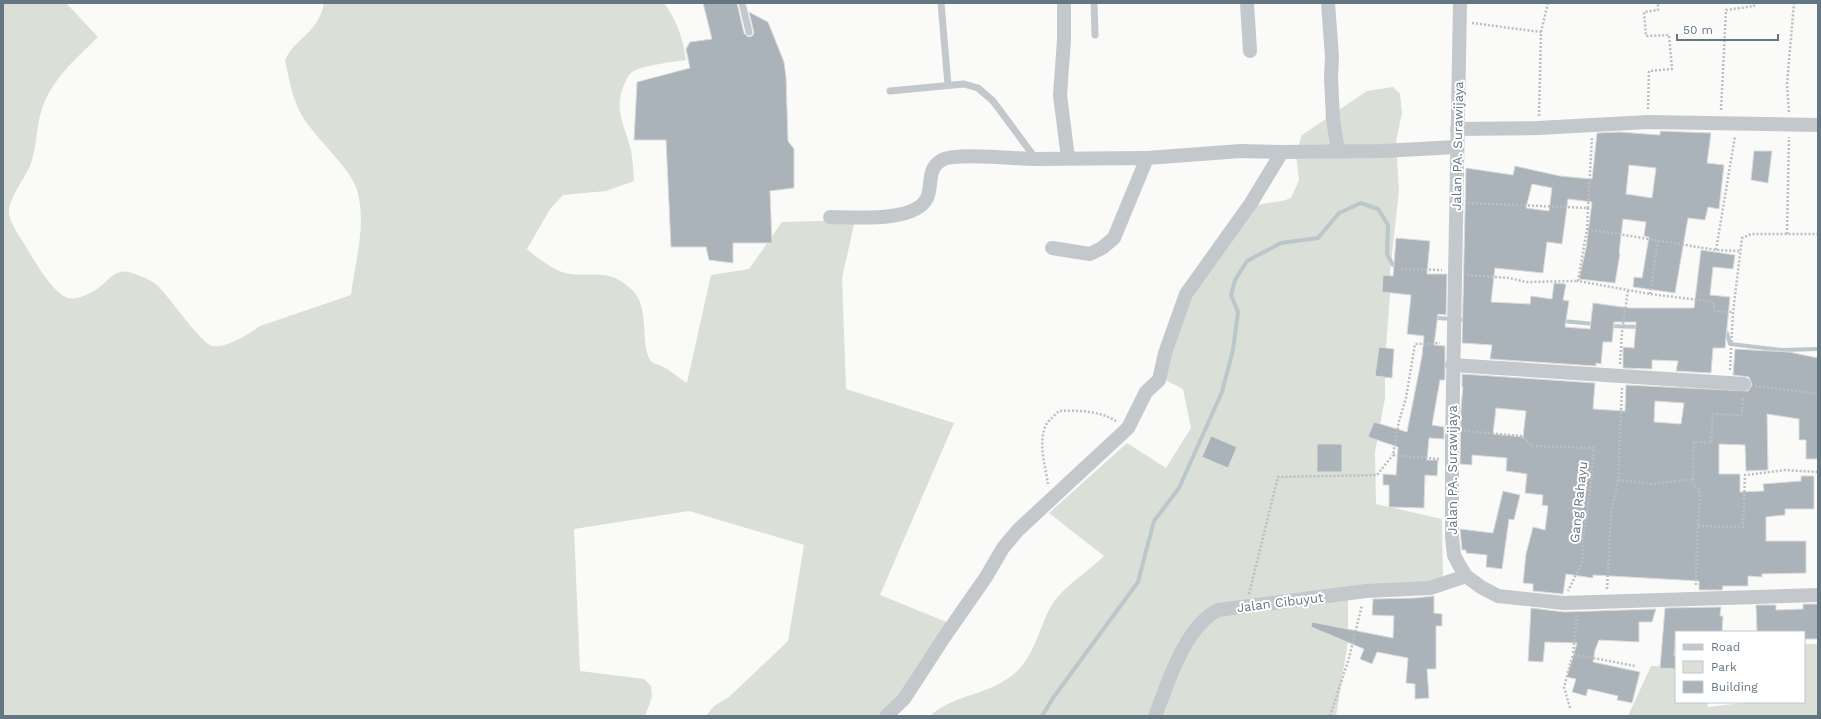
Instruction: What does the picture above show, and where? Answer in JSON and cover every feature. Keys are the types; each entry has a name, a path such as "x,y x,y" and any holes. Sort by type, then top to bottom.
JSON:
{"street":[{"path":"1064,3 1064,40 1060,95 1068,158"},
{"path":"1247,3 1250,51"},
{"path":"1328,3 1332,57 1331,78 1333,119 1338,151"},
{"name":"Jalan PA. Surawijaya","path":"1460,3 1452,365 1452,460 1453,541 1456,559 1466,576 1481,587 1498,596 1564,604 1818,595"},
{"path":"1457,129 1538,128 1648,122 1818,125"},
{"path":"830,217 900,215 916,210 927,198 933,170 942,160 957,156 1036,159 1147,158 1241,151 1338,151 1456,147"},
{"path":"886,716 904,699 941,641 986,577 1003,548 1023,525 1128,428 1146,392 1159,380 1165,353 1186,294 1251,203 1282,152"},
{"path":"1052,248 1090,254 1102,248 1114,238 1147,158"},
{"path":"1452,365 1744,384"},
{"name":"Jalan Cibuyut","path":"1155,716 1177,663 1192,632 1208,616 1218,610 1366,590 1430,588 1466,576"}],"lane":[{"path":"742,3 749,32"},
{"path":"941,3 948,85"},
{"path":"1094,3 1095,35"},
{"path":"890,91 964,84 978,88 993,101 1036,159"}],"path":[{"path":"1538,128 1541,32 1548,3"},
{"path":"1648,122 1649,71 1672,69 1669,35 1646,36 1644,12 1658,10 1658,3"},
{"path":"1719,123 1723,100 1726,10 1754,6 1754,3"},
{"path":"1787,234 1789,125 1787,84 1794,3"},
{"path":"1460,21 1541,32"},
{"path":"1716,250 1737,123"},
{"path":"1578,281 1587,229 1592,125"},
{"path":"1456,202 1588,208"},
{"path":"1587,229 1716,250 1739,251"},
{"path":"1729,384 1733,312 1739,251 1742,238 1750,234 1818,234"},
{"path":"1650,294 1658,241"},
{"path":"1401,269 1454,272 1509,278 1526,282 1578,281 1650,294 1714,302 1714,311 1733,312"},
{"path":"1606,603 1611,514 1618,480 1622,332 1628,290"},
{"path":"1246,606 1278,477 1378,475 1393,455 1399,421 1406,398 1415,344 1421,342 1453,343"},
{"path":"1696,600 1700,499 1699,489 1693,485 1694,442 1711,443 1713,414 1742,415 1744,384 1818,394"},
{"path":"1051,500 1044,461 1043,436 1047,424 1059,411 1076,410 1109,416 1128,428"},
{"name":"Gang Rahayu","path":"1452,429 1521,436 1532,446 1594,448 1583,541 1583,560 1570,584 1564,604"},
{"path":"1393,455 1452,460"},
{"path":"1698,526 1743,527 1745,475 1785,470 1818,472"},
{"path":"1618,480 1651,484 1693,479"},
{"path":"1330,716 1349,658 1366,590"},
{"path":"1570,708 1564,686 1573,654 1578,603"},
{"path":"1573,654 1635,666"}],"green space":[{"path":"3,3 66,3 98,37 63,73 49,93 40,116 34,154 30,166 9,208 12,223 42,273 52,286 68,298 79,297 91,293 117,273 132,273 146,278 159,287 201,338 208,344 219,346 232,343 260,326 351,295 361,229 360,203 357,190 349,175 315,134 300,112 293,95 285,60 295,46 317,22 324,3 664,3 669,9 679,30 686,60 643,67 632,72 628,76 621,94 620,110 631,150 634,181 606,191 563,195 550,209 527,249 548,265 559,271 580,275 609,276 631,289 641,306 646,349 649,357 653,363 669,370 687,383 711,275 749,269 782,222 855,220 842,278 846,389 954,423 880,595 954,625 886,716 706,716 714,706 729,697 788,641 804,545 689,511 574,529 580,671 644,679 651,686 652,697 645,716 3,716"},
{"path":"1393,87 1400,94 1402,113 1396,142 1399,191 1390,272 1391,281 1385,360 1385,398 1375,452 1376,504 1442,519 1443,583 1348,588 1348,641 1336,716 930,716 940,708 950,703 995,686 1016,672 1023,665 1033,648 1048,612 1058,596 1104,556 1049,513 1127,443 1166,468 1191,428 1183,389 1158,376 1185,299 1253,207 1291,198 1299,180 1296,153 1302,135 1367,91"},
{"path":"1805,644 1818,644 1818,716 1628,716 1651,666 1675,667 1675,703 1707,703 1708,707 1742,703 1805,703"}],"building":[{"path":"703,3 737,3 744,33 748,37 752,36 754,33 749,12 768,22 784,62 786,77 788,141 794,149 794,188 770,191 772,243 733,243 733,263 709,260 706,247 671,247 666,140 634,140 637,82 690,68 686,49 690,42 712,39"},
{"path":"1660,131 1711,133 1707,163 1724,165 1719,209 1708,207 1705,220 1688,218 1675,293 1633,287 1634,277 1642,278 1649,237 1644,236 1646,222 1623,219 1620,254 1615,283 1579,279 1586,248 1592,202 1568,199 1562,244 1547,242 1543,273 1495,268 1491,302 1530,304 1531,296 1552,299 1554,283 1566,284 1563,300 1569,301 1565,327 1590,329 1593,303 1630,308 1694,308 1701,250 1735,255 1733,269 1713,267 1710,295 1730,297 1725,348 1713,348 1711,373 1676,371 1678,361 1652,360 1652,369 1623,368 1623,347 1634,348 1636,322 1614,322 1612,342 1603,342 1601,364 1596,363 1596,366 1490,359 1492,345 1462,343 1466,168 1513,175 1515,166 1560,176 1592,179 1597,133 1619,132 1660,135","holes":["1629,165 1656,168 1652,198 1626,194","1532,184 1552,188 1549,211 1526,208"]},
{"path":"1754,151 1772,151 1768,183 1751,180"},
{"path":"1396,238 1430,241 1427,274 1447,274 1446,315 1438,314 1434,345 1445,346 1445,380 1440,380 1432,425 1444,427 1444,439 1429,438 1427,460 1438,460 1437,476 1425,475 1424,508 1389,507 1389,485 1383,485 1383,474 1396,475 1398,447 1368,437 1374,422 1407,432 1422,356 1424,336 1407,334 1411,295 1382,292 1383,275 1393,276"},
{"path":"1379,347 1394,349 1392,378 1375,376"},
{"path":"1735,349 1789,352 1818,358 1818,459 1806,459 1806,440 1799,440 1799,419 1767,414 1768,470 1746,471 1745,445 1719,444 1719,474 1740,474 1740,492 1764,491 1763,484 1801,481 1801,476 1814,476 1814,509 1785,509 1785,515 1766,517 1766,541 1806,541 1806,573 1762,574 1762,577 1748,576 1748,586 1723,586 1722,590 1699,590 1699,581 1593,575 1593,578 1566,574 1563,594 1533,591 1533,584 1523,583 1526,554 1533,527 1545,530 1548,506 1542,505 1543,495 1525,493 1527,474 1506,471 1507,458 1472,455 1472,465 1460,464 1463,387 1462,374 1595,383 1593,409 1625,411 1626,385 1748,391 1752,385 1749,377 1733,375","holes":["1655,401 1684,403 1681,424 1654,422","1496,408 1526,411 1523,437 1493,434"]},
{"path":"1211,436 1237,447 1228,468 1202,457"},
{"path":"1317,444 1342,444 1342,472 1317,472"},
{"path":"1503,491 1520,495 1514,520 1509,519 1502,569 1486,567 1487,555 1466,553 1466,550 1462,550 1460,529 1493,533"},
{"path":"1434,596 1434,613 1442,614 1442,626 1436,626 1436,669 1427,669 1429,698 1415,699 1415,684 1406,683 1408,658 1377,652 1372,664 1360,659 1364,649 1311,627 1312,622 1393,638 1394,616 1372,615 1373,599"},
{"path":"1803,604 1818,604 1818,639 1805,639 1805,631 1757,631 1756,605 1776,605 1776,610 1803,609"},
{"path":"1721,607 1720,616 1723,616 1722,631 1675,631 1675,669 1660,668 1665,608"},
{"path":"1531,608 1564,612 1656,609 1652,622 1639,622 1639,642 1599,640 1595,650 1593,662 1640,672 1632,703 1617,700 1618,696 1588,689 1586,696 1572,692 1576,679 1567,677 1577,643 1545,642 1543,662 1528,661"}],"waterway":[{"path":"1042,716 1053,698 1138,582 1154,521 1179,488 1222,392 1233,350 1238,312 1231,295 1235,280 1247,261 1281,243 1318,238 1339,213 1361,203 1378,209 1388,225 1387,254 1393,265 1399,265"},
{"path":"1434,315 1437,318 1468,320"},
{"path":"1562,321 1595,324"},
{"path":"1608,326 1641,327"},
{"path":"1721,332 1727,333 1730,344 1783,350 1818,349"}]}
